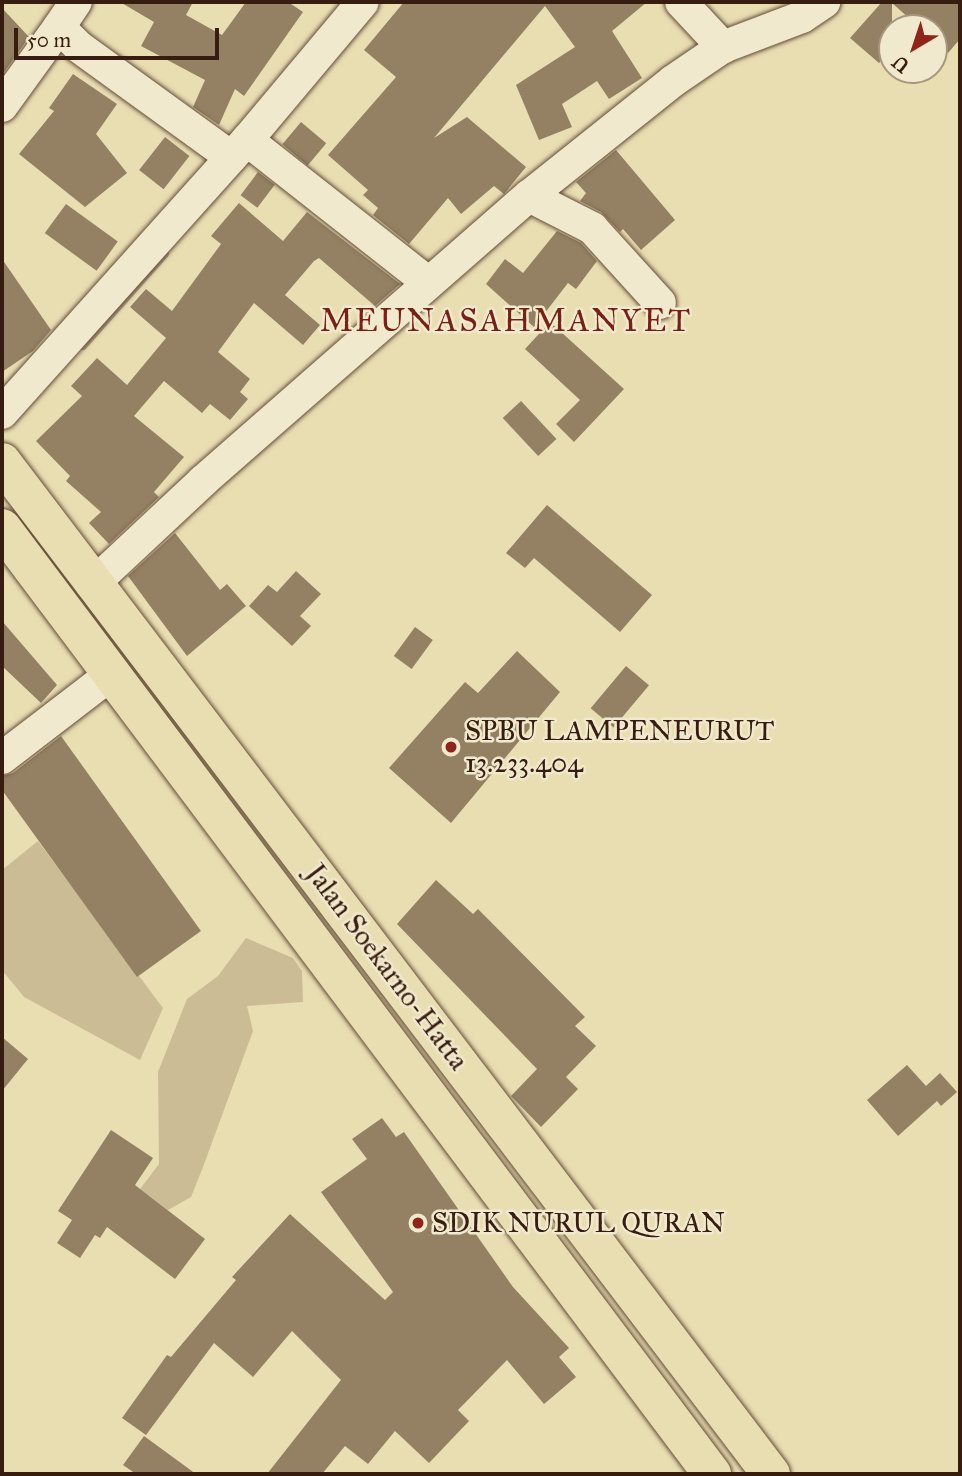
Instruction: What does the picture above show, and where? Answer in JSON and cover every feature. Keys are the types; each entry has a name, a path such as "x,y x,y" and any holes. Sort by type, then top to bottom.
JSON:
{"highway":[{"name":"Jalan Soekarno-Hatta","path":"6,474 595,1239 771,1474"},
{"name":"Jalan Soekarno-Hatta","path":"2,528 109,676 712,1474"},
{"path":"556,1268 595,1239"}],"street":[{"path":"2,413 250,150 363,2"},
{"path":"681,2 723,47"},
{"path":"92,585 203,481 529,196 673,81 723,47 802,16 824,2"},
{"path":"67,14 79,47 250,150 429,283"},
{"path":"2,106 67,14"},
{"path":"529,196 593,228 660,303"},
{"path":"2,758 109,676"}],"shaded area":[{"path":"38,841 163,1008 140,1060 24,997 2,970 2,870"},
{"path":"246,938 293,958 302,971 303,1002 247,1006 253,1031 203,1167 191,1197 168,1210 140,1189 159,1164 158,1072 187,999 218,976"}],"building":[{"path":"120,2 193,2 186,15 222,35 246,2 288,2 303,12 244,96 235,89 219,125 193,107 205,80 141,46 154,22"},
{"path":"404,2 647,2 612,31 642,78 609,99 597,81 562,104 572,127 539,140 516,85 575,47 545,6 434,138 467,117 526,167 504,194 494,186 461,214 448,198 409,244 373,215 378,208 363,195 368,190 328,155 396,77 364,50"},
{"path":"882,2 960,2 960,39 948,53 948,14 904,14 892,3 892,14 878,14 878,62 850,38"},
{"path":"2,8 29,37 2,75"},
{"path":"73,74 117,104 96,134 127,173 85,207 19,154 54,111 49,108"},
{"path":"301,122 326,143 308,165 282,144"},
{"path":"165,137 189,156 164,189 139,170"},
{"path":"616,150 675,220 641,250 623,229 620,232 601,212 580,201 586,193 576,182"},
{"path":"258,172 275,185 257,208 241,195"},
{"path":"239,203 283,241 307,212 400,284 375,306 319,258 314,261 285,295 320,325 303,345 254,303 218,352 250,379 240,392 248,399 230,420 210,404 202,413 164,381 134,416 184,457 154,492 159,497 109,544 89,523 101,512 66,481 70,476 36,441 82,396 71,386 97,358 127,385 166,338 130,307 146,289 172,311 221,244 211,236"},
{"path":"66,204 118,242 97,271 45,233"},
{"path":"557,231 581,243 597,261 576,289 568,283 534,327 486,284 505,259 523,273"},
{"path":"2,259 51,330 33,351 2,372"},
{"path":"550,322 624,389 574,442 556,424 580,400 525,349"},
{"path":"521,401 556,439 538,456 503,418"},
{"path":"547,505 652,595 620,632 534,558 525,568 506,553"},
{"path":"175,533 220,590 227,584 246,606 187,656 128,576"},
{"path":"296,571 321,594 300,616 311,626 292,646 249,606 268,585 277,592"},
{"path":"2,621 57,685 41,703 2,666"},
{"path":"415,627 433,640 412,669 394,656"},
{"path":"517,651 560,692 451,823 389,768 465,682 478,693"},
{"path":"626,666 649,685 614,727 591,708"},
{"path":"61,736 201,931 137,977 2,790 2,776 13,773"},
{"path":"436,880 473,914 478,909 585,1017 575,1026 596,1046 566,1077 578,1089 541,1127 511,1096 537,1069 397,924"},
{"path":"2,1037 28,1059 2,1091"},
{"path":"907,1065 926,1086 940,1073 957,1092 941,1106 937,1101 898,1136 867,1100"},
{"path":"382,1118 396,1137 404,1132 513,1287 569,1348 559,1357 576,1377 544,1404 507,1360 458,1410 469,1421 429,1463 395,1431 368,1464 345,1446 322,1474 267,1474 341,1380 292,1331 253,1377 214,1343 146,1435 122,1418 167,1355 171,1357 236,1280 232,1277 290,1214 385,1300 393,1292 321,1192 367,1159 352,1139"},
{"path":"111,1130 153,1158 135,1185 205,1239 175,1279 107,1227 100,1238 95,1235 80,1258 57,1243 72,1220 58,1211"},
{"path":"144,1436 196,1474 136,1474 123,1465"}],"waterway":[{"path":"83,346 165,254"}],"place":[{"name":"SPBU LAMPENEURUT 13.233.404","path":"451,747"},
{"name":"SDIK NURUL QURAN","path":"418,1223"}],"district":[{"name":"MEUNASAHMANYET","path":"506,321"}]}
